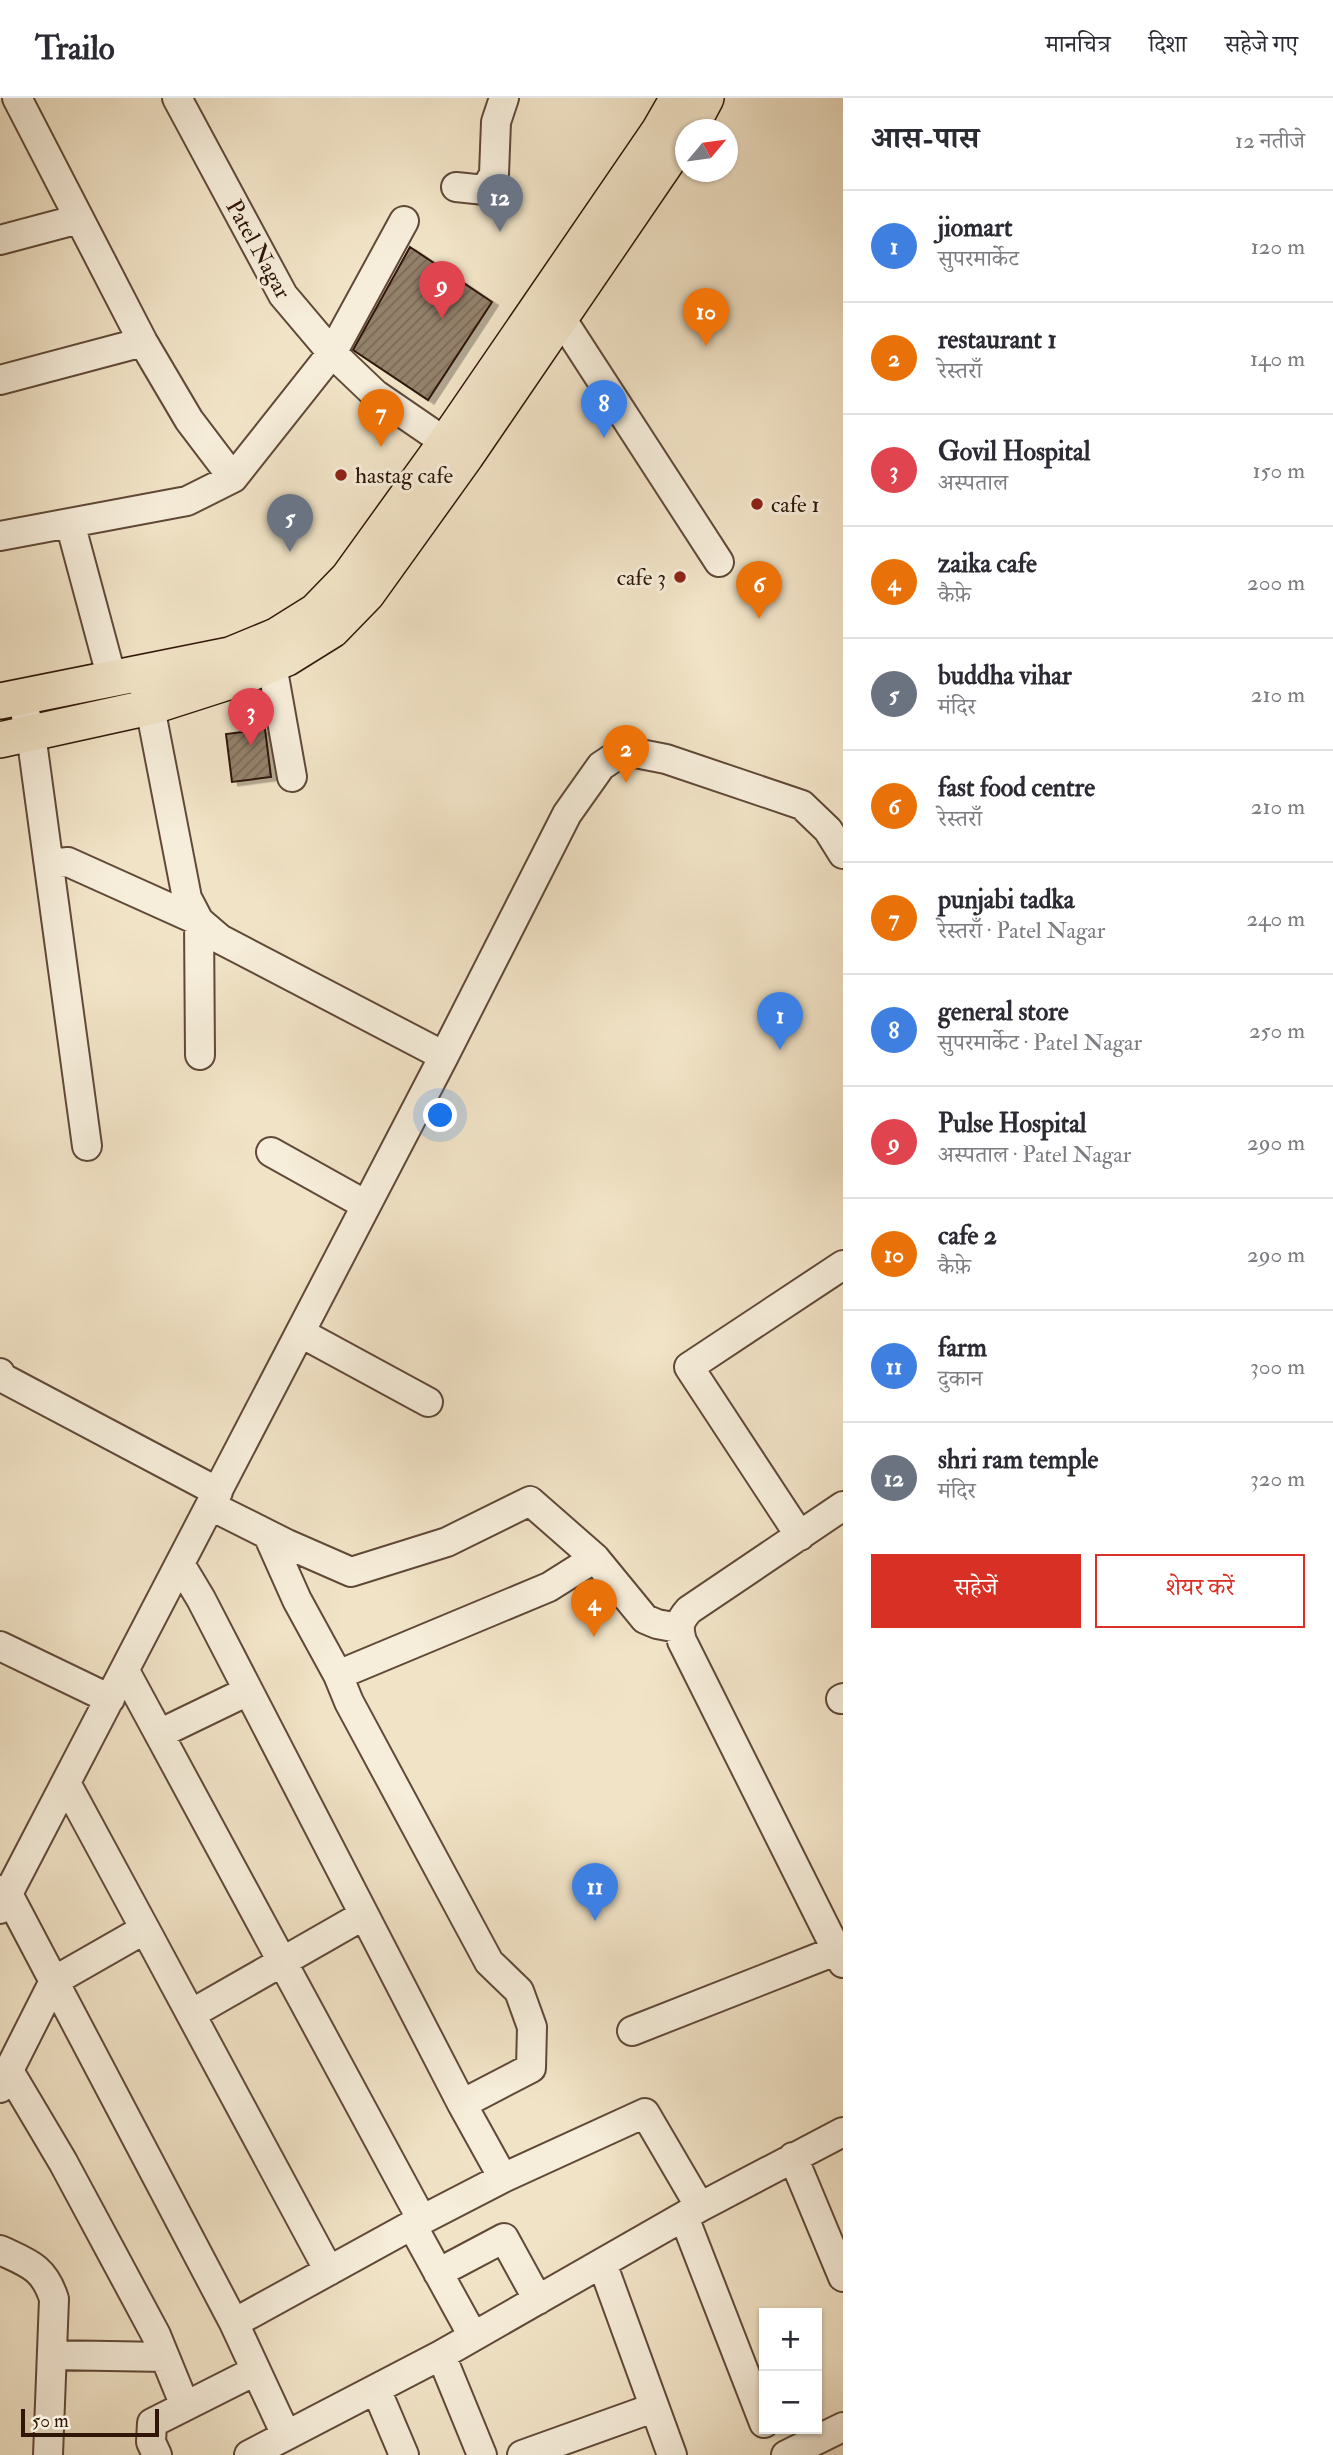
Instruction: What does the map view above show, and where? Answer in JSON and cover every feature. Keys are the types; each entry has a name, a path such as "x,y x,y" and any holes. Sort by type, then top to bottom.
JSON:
{"main road":[{"path":"16,737 150,707 237,679 287,658 332,630 367,594 678,98"},
{"path":"694,119 706,98"},
{"path":"10,699 230,655 276,636 316,611 348,578 456,449 561,318 675,150"}],"street":[{"name":"Patel Nagar","path":"177,98 283,295 332,353 375,394 456,449"},
{"path":"456,187 485,190 494,174 496,122 504,98"},
{"path":"14,109 79,219 143,342 189,420 233,478"},
{"path":"0,240 79,219"},
{"path":"0,536 187,501 233,478 332,353 404,221"},
{"path":"561,318 719,562"},
{"path":"0,380 143,342"},
{"path":"70,523 126,676 150,707 187,898 200,921 200,1055"},
{"path":"272,665 292,777"},
{"path":"10,699 16,737 49,864 88,1146"},
{"path":"286,2435 234,2323 54,1981 3,1898 301,1333 567,814 601,766 613,758 631,752 666,759 802,805 828,830 843,854"},
{"path":"49,864 68,862 200,921 220,939 444,1056"},
{"path":"271,1152 366,1205"},
{"path":"800,1536 689,1367 843,1265"},
{"path":"301,1333 428,1402"},
{"path":"0,1373 1,1377 214,1499 268,1535 351,1572 447,1542 530,1502 595,1558 645,1619 678,1628"},
{"path":"632,2031 840,1956 682,1641 678,1628 681,1619 689,1610 843,1507"},
{"path":"268,1535 297,1600 338,1675 349,1702 489,1962 519,1991 532,2027 531,2068 462,2104"},
{"path":"338,1675 549,1587 595,1558"},
{"path":"180,1564 503,2178"},
{"path":"0,1646 110,1699"},
{"path":"125,1671 282,1962 417,2223 438,2273 473,2336"},
{"path":"159,1734 248,1690"},
{"path":"66,1783 329,2271"},
{"path":"191,2014 364,1915"},
{"path":"145,1928 54,1981 4,2080 63,2162 150,2322 185,2406"},
{"path":"234,2323 503,2178 645,2113 692,2212 759,2408"},
{"path":"250,2455 441,2355 692,2212 843,2132"},
{"path":"793,2157 843,2277"},
{"path":"438,2273 504,2238 538,2300"},
{"path":"0,2250 33,2264 50,2287 54,2299 48,2455"},
{"path":"602,2263 672,2455"},
{"path":"52,2355 165,2357"},
{"path":"441,2355 482,2455"},
{"path":"157,2455 151,2442 152,2423 255,2371"},
{"path":"376,2389 404,2455"},
{"path":"522,2455 653,2408"},
{"path":"786,2455 843,2427"},
{"path":"769,2434 777,2455"}],"building":[{"path":"410,247 492,302 428,400 353,350"},
{"path":"265,729 271,777 232,782 226,734"}],"place":[{"name":"shri ram temple","path":"500,232"},
{"name":"Pulse Hospital","path":"442,319"},
{"name":"cafe 2","path":"706,346"},
{"name":"general store","path":"604,438"},
{"name":"punjabi tadka","path":"381,447"},
{"name":"hastag cafe","path":"341,475"},
{"name":"cafe 1","path":"757,504"},
{"name":"buddha vihar","path":"290,552"},
{"name":"cafe 3","path":"680,577"},
{"name":"fast food centre","path":"759,619"},
{"name":"Govil Hospital","path":"251,746"},
{"name":"restaurant 1","path":"626,783"},
{"name":"jiomart","path":"780,1050"},
{"name":"zaika cafe","path":"594,1637"},
{"name":"farm","path":"595,1921"}]}
